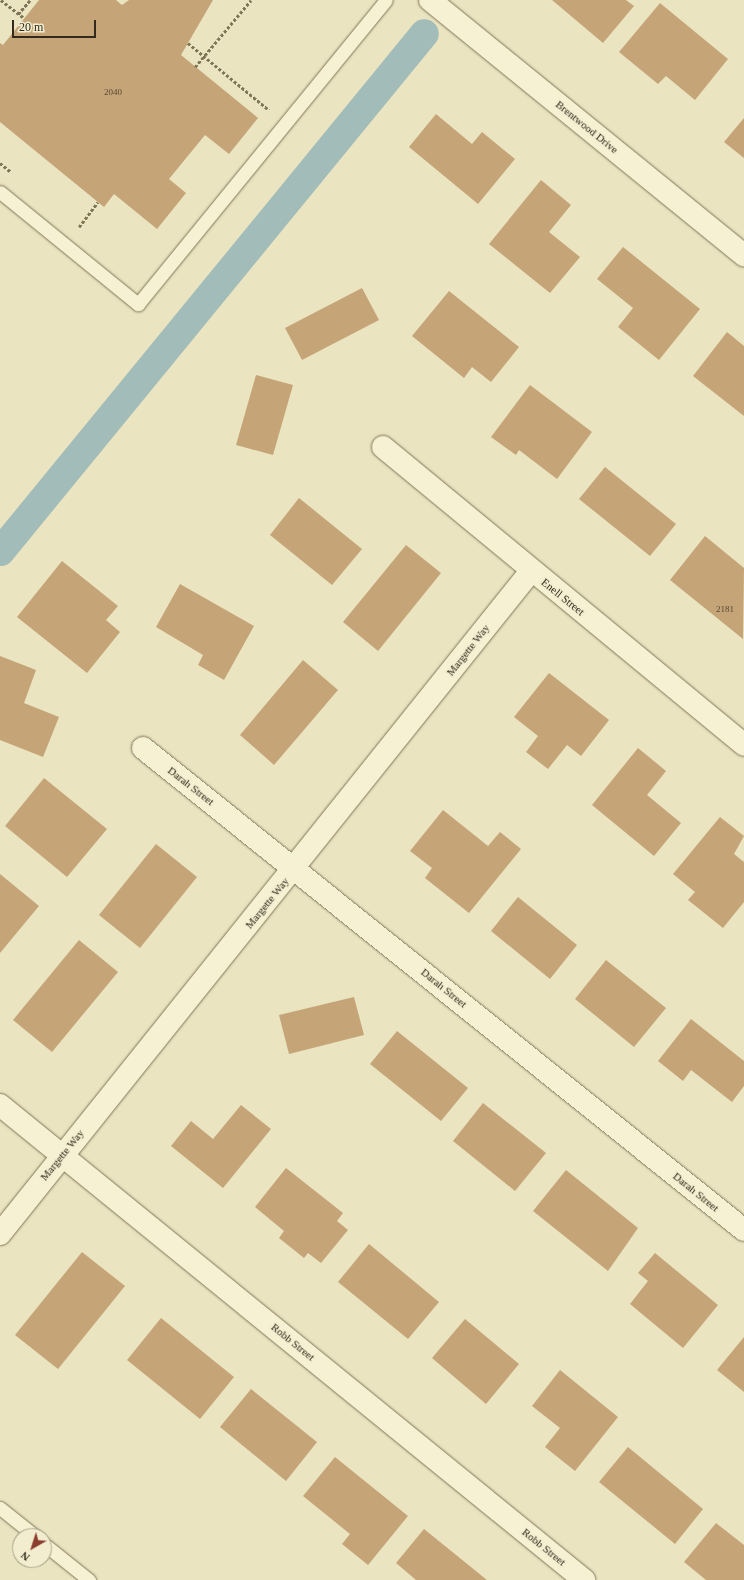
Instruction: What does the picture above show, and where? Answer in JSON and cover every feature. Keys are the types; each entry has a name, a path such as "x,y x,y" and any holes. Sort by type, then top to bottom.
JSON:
{"street":[{"name":"Brentwood Drive","path":"430,0 744,255"},
{"name":"Enell Street","path":"383,447 531,571 744,745"},
{"name":"Margette Way","path":"0,1234 295,868 531,571"},
{"name":"Darah Street","path":"143,748 295,868 744,1230"},
{"name":"Robb Street","path":"0,1105 63,1154 584,1580"}],"lane":[{"path":"0,192 138,304 386,0"},
{"path":"0,1508 24,1528"},
{"path":"52,1550 89,1580"}],"path":[{"path":"1,0 24,18"},
{"path":"18,14 30,0"},
{"path":"195,67 251,0"},
{"path":"188,43 269,110"},
{"path":"264,116 274,104"},
{"path":"0,163 18,178"},
{"path":"79,227 98,202"},
{"path":"73,222 85,231"}],"building":[{"path":"39,0 116,0 122,5 129,0 213,0 181,55 258,118 229,154 205,135 169,179 186,193 157,229 114,194 104,207 0,122 0,43 3,45"},
{"path":"552,0 626,0 634,6 603,43"},
{"path":"660,3 728,59 695,100 666,76 658,84 619,52"},
{"path":"436,114 472,144 482,132 515,159 478,204 409,147"},
{"path":"744,118 744,158 724,142"},
{"path":"541,180 571,205 549,232 580,257 550,293 489,244"},
{"path":"623,247 700,309 659,360 618,327 633,308 597,279"},
{"path":"362,288 379,320 302,360 285,328"},
{"path":"449,291 519,347 491,382 472,367 464,378 412,336"},
{"path":"727,332 744,346 744,416 693,376"},
{"path":"256,375 293,385 273,455 236,445"},
{"path":"530,385 592,432 557,479 519,450 516,455 491,437"},
{"path":"605,467 676,524 650,556 579,499"},
{"path":"299,498 362,549 332,585 270,535"},
{"path":"705,536 744,568 743,639 670,580"},
{"path":"406,545 441,573 378,651 343,622"},
{"path":"62,561 118,606 106,620 120,632 87,673 17,617"},
{"path":"180,584 254,626 224,680 198,665 203,655 156,627"},
{"path":"0,656 36,670 24,703 59,717 43,757 0,740"},
{"path":"303,660 338,690 274,765 240,735"},
{"path":"549,673 609,720 581,756 567,745 548,769 526,752 538,736 514,717"},
{"path":"638,748 666,771 647,795 681,823 654,856 592,805"},
{"path":"44,778 107,829 67,877 5,826"},
{"path":"443,810 488,846 500,832 521,849 469,913 425,878 432,868 410,851"},
{"path":"720,817 744,836 734,854 744,862 744,902 723,928 688,900 695,892 673,874"},
{"path":"156,844 197,877 140,948 99,915"},
{"path":"0,874 39,906 0,953"},
{"path":"518,897 577,945 550,979 491,931"},
{"path":"79,940 118,972 52,1052 13,1020"},
{"path":"606,960 666,1008 634,1047 575,999"},
{"path":"354,997 364,1035 289,1054 279,1015"},
{"path":"691,1019 744,1061 744,1086 732,1102 691,1070 683,1081 658,1061"},
{"path":"397,1031 468,1088 441,1121 370,1064"},
{"path":"483,1103 546,1153 515,1191 453,1141"},
{"path":"241,1105 271,1129 223,1188 171,1146 191,1121 213,1139"},
{"path":"286,1168 343,1213 337,1221 348,1230 321,1263 308,1253 304,1258 279,1238 284,1231 255,1207"},
{"path":"566,1170 638,1228 608,1271 533,1211"},
{"path":"369,1244 439,1302 408,1339 338,1282"},
{"path":"82,1252 125,1286 58,1369 15,1335"},
{"path":"655,1253 718,1305 683,1348 630,1304 648,1281 638,1273"},
{"path":"161,1318 234,1377 200,1419 127,1360"},
{"path":"465,1319 519,1364 486,1404 432,1358"},
{"path":"744,1337 744,1392 717,1370"},
{"path":"560,1370 618,1417 575,1471 545,1447 560,1428 532,1406"},
{"path":"251,1389 317,1442 286,1481 220,1427"},
{"path":"628,1447 703,1509 675,1544 599,1482"},
{"path":"335,1457 408,1516 368,1565 342,1544 350,1534 303,1496"},
{"path":"716,1523 744,1545 744,1580 706,1580 684,1562"},
{"path":"424,1529 487,1580 416,1580 396,1563"}],"waterway":[{"path":"0,551 424,33"}]}
